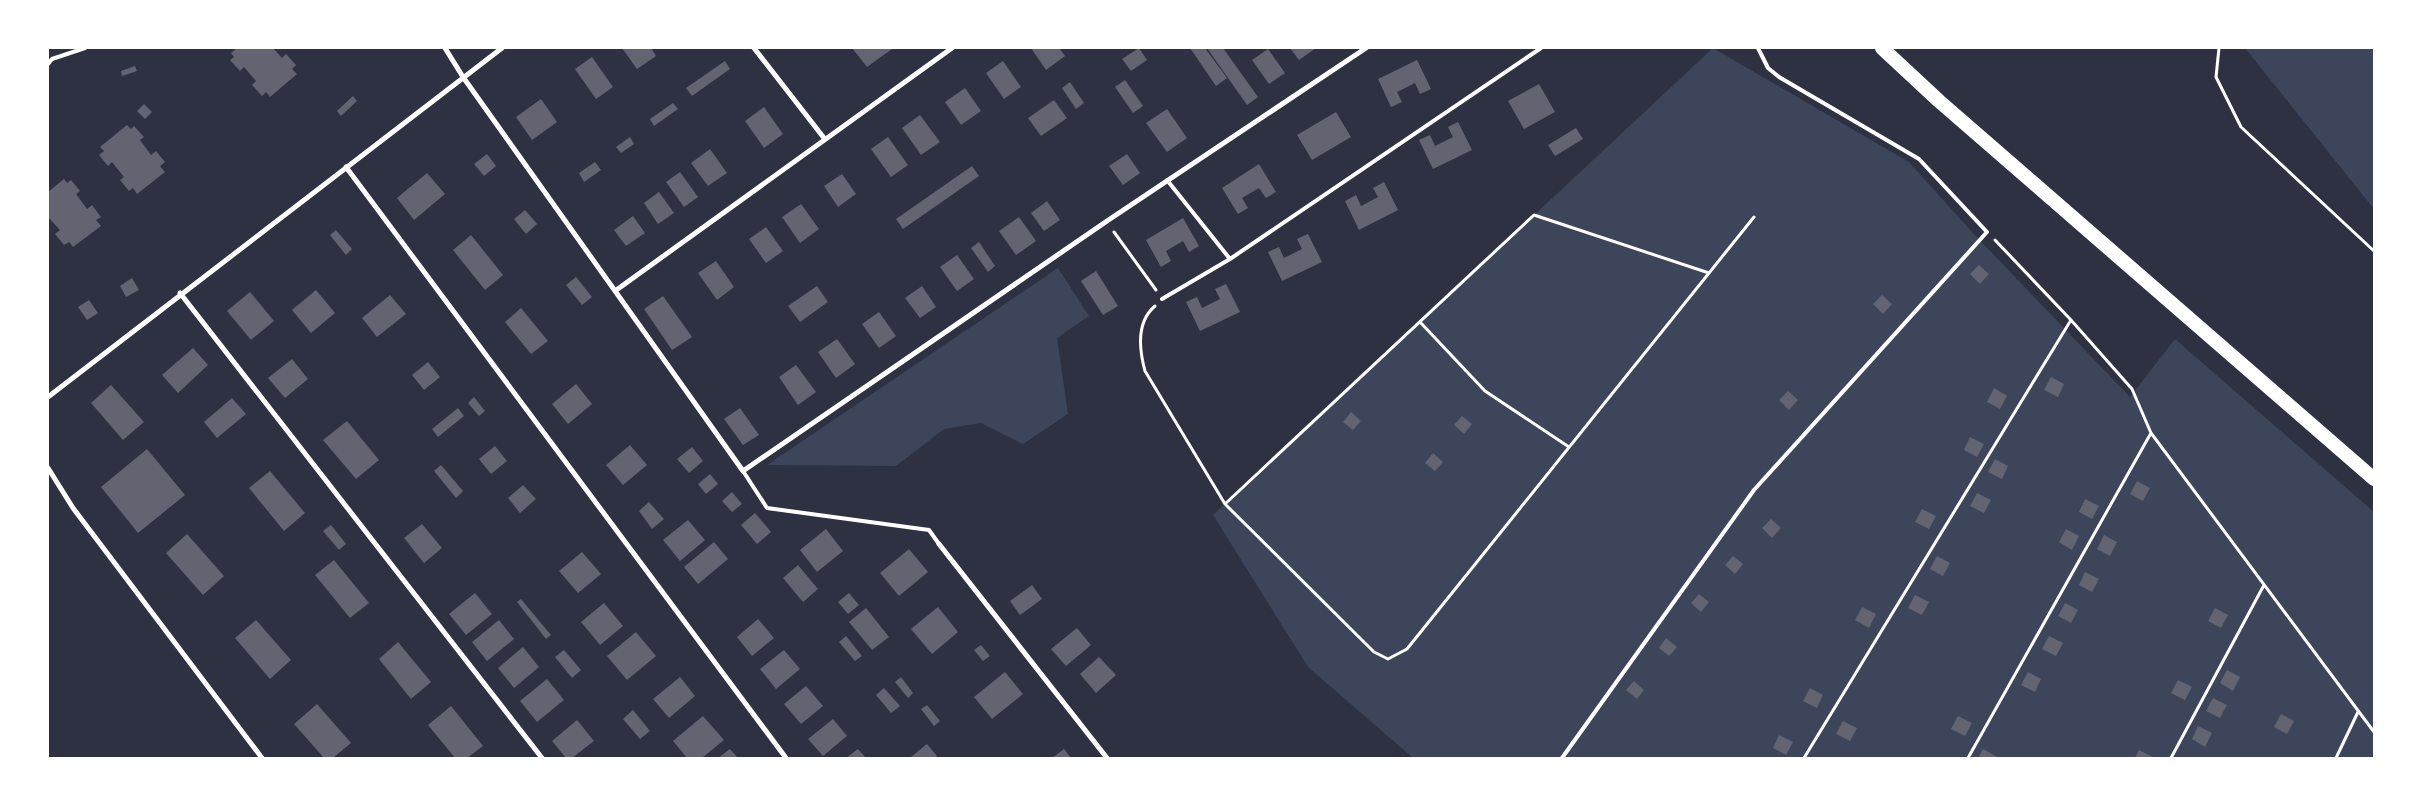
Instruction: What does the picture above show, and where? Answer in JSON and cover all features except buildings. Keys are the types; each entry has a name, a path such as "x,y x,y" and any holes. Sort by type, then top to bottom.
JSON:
{"highway":[{"path":"1882,48 1939,101 2374,479"}],"street":[{"path":"445,48 463,77 743,471 1167,180 1366,48"},
{"path":"48,396 502,48"},
{"path":"754,48 824,138"},
{"path":"615,291 824,138 952,48"},
{"path":"346,167 786,758"},
{"path":"180,293 542,758"},
{"path":"48,468 74,508 262,758"},
{"path":"939,544 1107,758"}],"lane":[{"path":"48,64 52,59 85,48"},
{"path":"1162,299 1230,259 1541,48"},
{"path":"1562,758 1754,490 1987,232 1919,159 1779,77 1768,68 1758,48"},
{"path":"1167,180 1230,259"},
{"path":"743,471 767,508 929,530 939,544"}],"path":[{"path":"2219,48 2216,77 2241,127 2374,251"},
{"path":"1225,504 1534,215 1709,273"},
{"path":"1107,221 1162,299 1150,310 1141,329 1139,352 1145,371 1225,504 1374,652 1388,659 1406,649 1754,217"},
{"path":"1987,232 2071,320 2132,389 2151,433 2374,732"},
{"path":"1804,758 2071,320"},
{"path":"1420,322 1485,391 1569,447"},
{"path":"1968,758 2151,433"},
{"path":"2172,758 2264,585"},
{"path":"2336,758 2358,712"}],"shaded area":[{"path":"1713,48 1909,162 1972,232 2130,397 2175,339 2374,512 2374,758 1413,758 1308,667 1213,515"},
{"path":"2245,48 2374,48 2374,209"},
{"path":"1058,268 1089,316 1057,338 1068,414 1023,444 981,423 944,429 896,466 767,465"}]}
